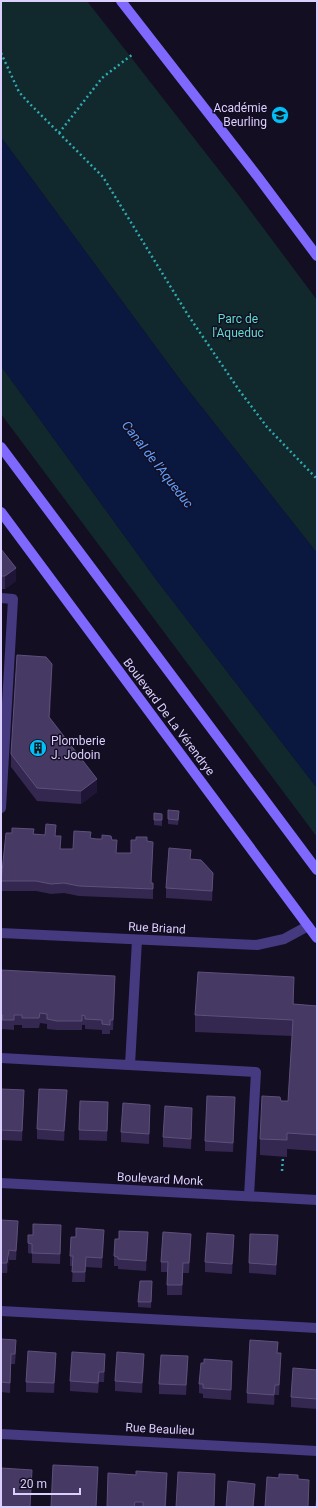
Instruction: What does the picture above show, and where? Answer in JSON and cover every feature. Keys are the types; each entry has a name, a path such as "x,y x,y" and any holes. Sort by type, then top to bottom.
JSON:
{"main road":[{"path":"120,1 258,177 317,256"},
{"path":"1,447 317,870"},
{"name":"Boulevard De La Vérendrye","path":"1,512 317,938"}],"street":[{"path":"1,598 13,599 1,808"},
{"name":"Rue Briand","path":"1,933 257,945 284,939 308,926"},
{"path":"130,1065 137,940"},
{"path":"1,1058 256,1072 249,1196"},
{"name":"Boulevard Monk","path":"1,1183 317,1200"},
{"path":"1,1311 317,1328"},
{"name":"Rue Beaulieu","path":"1,1434 317,1451"}],"path":[{"path":"1,53 20,92 40,116 103,177 188,315 244,397 267,427 317,479"},
{"path":"59,133 102,78 133,54"},
{"path":"282,1156 282,1171"}],"green space":[{"name":"Parc de l'Aqueduc","path":"1,1 87,1 240,197 317,300 317,553 181,381 1,137"},
{"path":"1,366 158,582 317,788 317,837 1,414"}],"water":[{"name":"Canal de l'Aqueduc","path":"1,137 181,381 317,553 317,788 158,582 1,366"}],"building":[{"path":"1,549 16,568 5,576 1,576"},
{"name":"Plomberie J. Jodoin","path":"17,655 46,657 52,664 49,717 97,779 81,791 37,788 11,754"},
{"path":"168,810 179,811 178,820 168,819"},
{"path":"154,813 162,814 162,820 154,820"},
{"path":"46,824 56,825 55,836 61,836 60,849 73,849 74,831 91,832 90,838 96,839 102,839 102,835 111,836 112,840 117,840 116,853 131,853 131,840 136,840 136,837 147,837 147,841 153,842 151,883 153,883 153,889 79,886 64,883 51,884 36,881 1,881 6,833 12,833 12,828 34,829 33,834 45,835"},
{"path":"169,848 191,850 190,859 201,860 213,873 212,891 166,888"},
{"path":"1,970 115,976 113,1020 110,1020 110,1025 102,1024 102,1020 85,1019 85,1016 82,1015 82,1021 57,1021 47,1019 47,1014 40,1013 39,1018 22,1018 22,1015 14,1015 14,1020 2,1020"},
{"path":"198,972 294,977 293,1004 317,1006 317,1135 287,1133 287,1140 260,1139 262,1096 280,1097 281,1101 288,1101 293,1020 195,1015"},
{"path":"1,1089 24,1090 22,1131 1,1130"},
{"path":"39,1089 67,1090 64,1131 37,1129"},
{"path":"207,1096 235,1097 233,1143 205,1141"},
{"path":"80,1101 108,1102 107,1131 79,1130"},
{"path":"123,1103 150,1105 149,1134 121,1132"},
{"path":"165,1106 192,1108 191,1139 163,1137"},
{"path":"1,1220 18,1221 16,1251 9,1250 7,1263 1,1263"},
{"path":"33,1224 61,1225 60,1254 32,1253 32,1244 28,1243 28,1235 33,1235"},
{"path":"76,1228 104,1230 102,1258 86,1257 85,1272 72,1272 73,1256 70,1256 71,1237 76,1237"},
{"path":"119,1231 148,1232 146,1261 118,1259 118,1257 114,1256 115,1239 119,1239"},
{"path":"163,1232 191,1234 189,1263 183,1263 182,1285 167,1285 168,1262 161,1262"},
{"path":"207,1233 234,1235 232,1264 205,1262"},
{"path":"250,1234 278,1235 276,1265 249,1263"},
{"path":"140,1281 152,1281 151,1302 138,1302"},
{"path":"1,1339 16,1340 15,1354 11,1354 10,1383 1,1382"},
{"path":"250,1340 278,1342 277,1353 281,1353 279,1385 275,1385 274,1395 247,1393"},
{"path":"28,1351 56,1353 54,1383 26,1382"},
{"path":"72,1352 105,1354 104,1372 99,1372 98,1383 70,1381"},
{"path":"117,1352 144,1354 142,1383 115,1381"},
{"path":"161,1355 188,1356 186,1385 159,1384"},
{"path":"204,1359 232,1361 231,1390 203,1388 203,1384 199,1384 201,1363 204,1363"},
{"path":"293,1368 317,1370 317,1399 291,1397"},
{"path":"53,1465 98,1467 96,1507 51,1507"},
{"path":"1,1468 32,1470 30,1507 1,1507"},
{"path":"136,1471 167,1473 165,1507 143,1507 143,1502 135,1502 134,1507 107,1507 108,1473 136,1475"},
{"path":"178,1472 215,1474 214,1507 176,1507"},
{"path":"279,1474 298,1475 298,1479 309,1480 308,1507 265,1507 267,1477 279,1478"},
{"path":"228,1481 255,1484 253,1507 226,1507"}],"place":[{"name":"Académie Beurling","path":"280,115"},
{"name":"Plomberie J. Jodoin","path":"38,748"}]}
